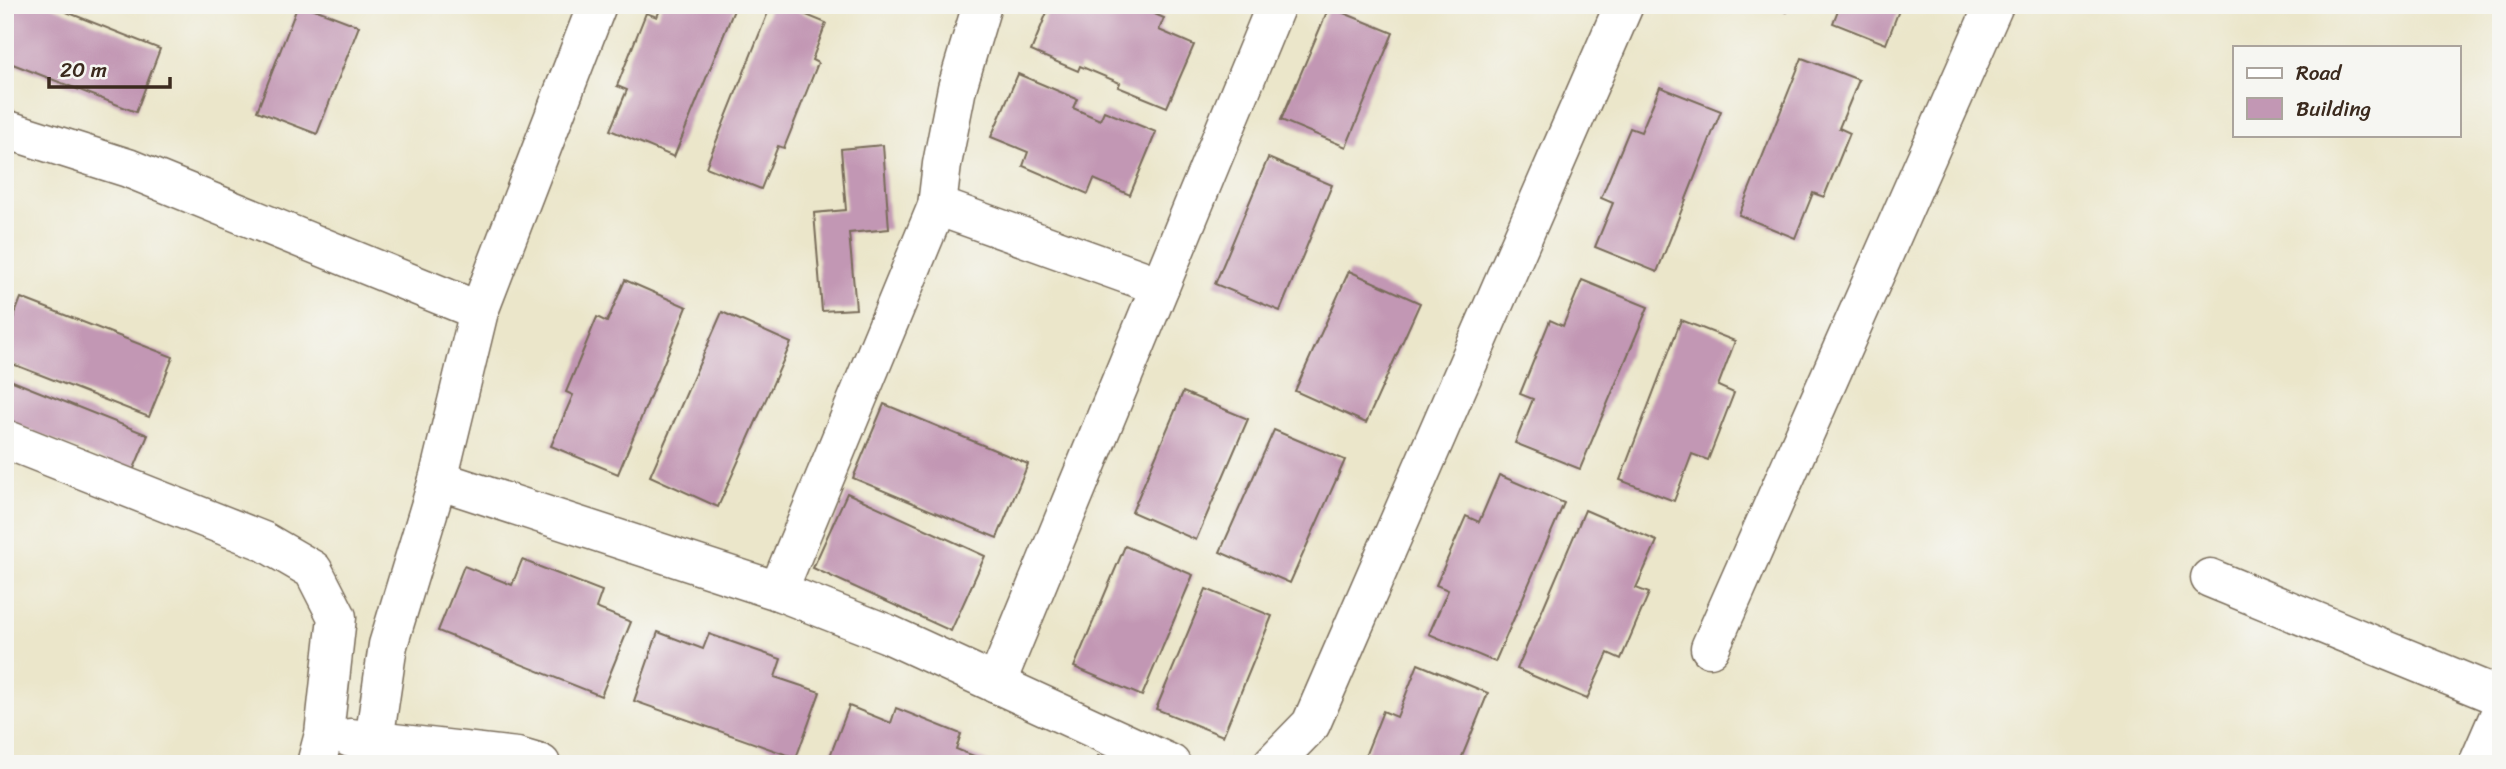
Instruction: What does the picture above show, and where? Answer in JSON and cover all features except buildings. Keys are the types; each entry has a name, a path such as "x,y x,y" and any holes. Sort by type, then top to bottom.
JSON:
{"street":[{"path":"374,741 388,645 438,480 479,311 597,5"},
{"path":"778,591 937,206 957,88 982,5"},
{"path":"996,684 1276,5"},
{"path":"1272,764 1311,724 1623,5"},
{"path":"1710,648 1994,5"},
{"path":"5,129 128,168 479,311"},
{"path":"937,206 1160,286"},
{"path":"5,439 263,541 313,570 337,617 320,749 374,741 517,757 541,764"},
{"path":"438,480 778,591 888,634 1171,764"},
{"path":"2210,578 2501,697"},
{"path":"2478,764 2501,711"}]}
